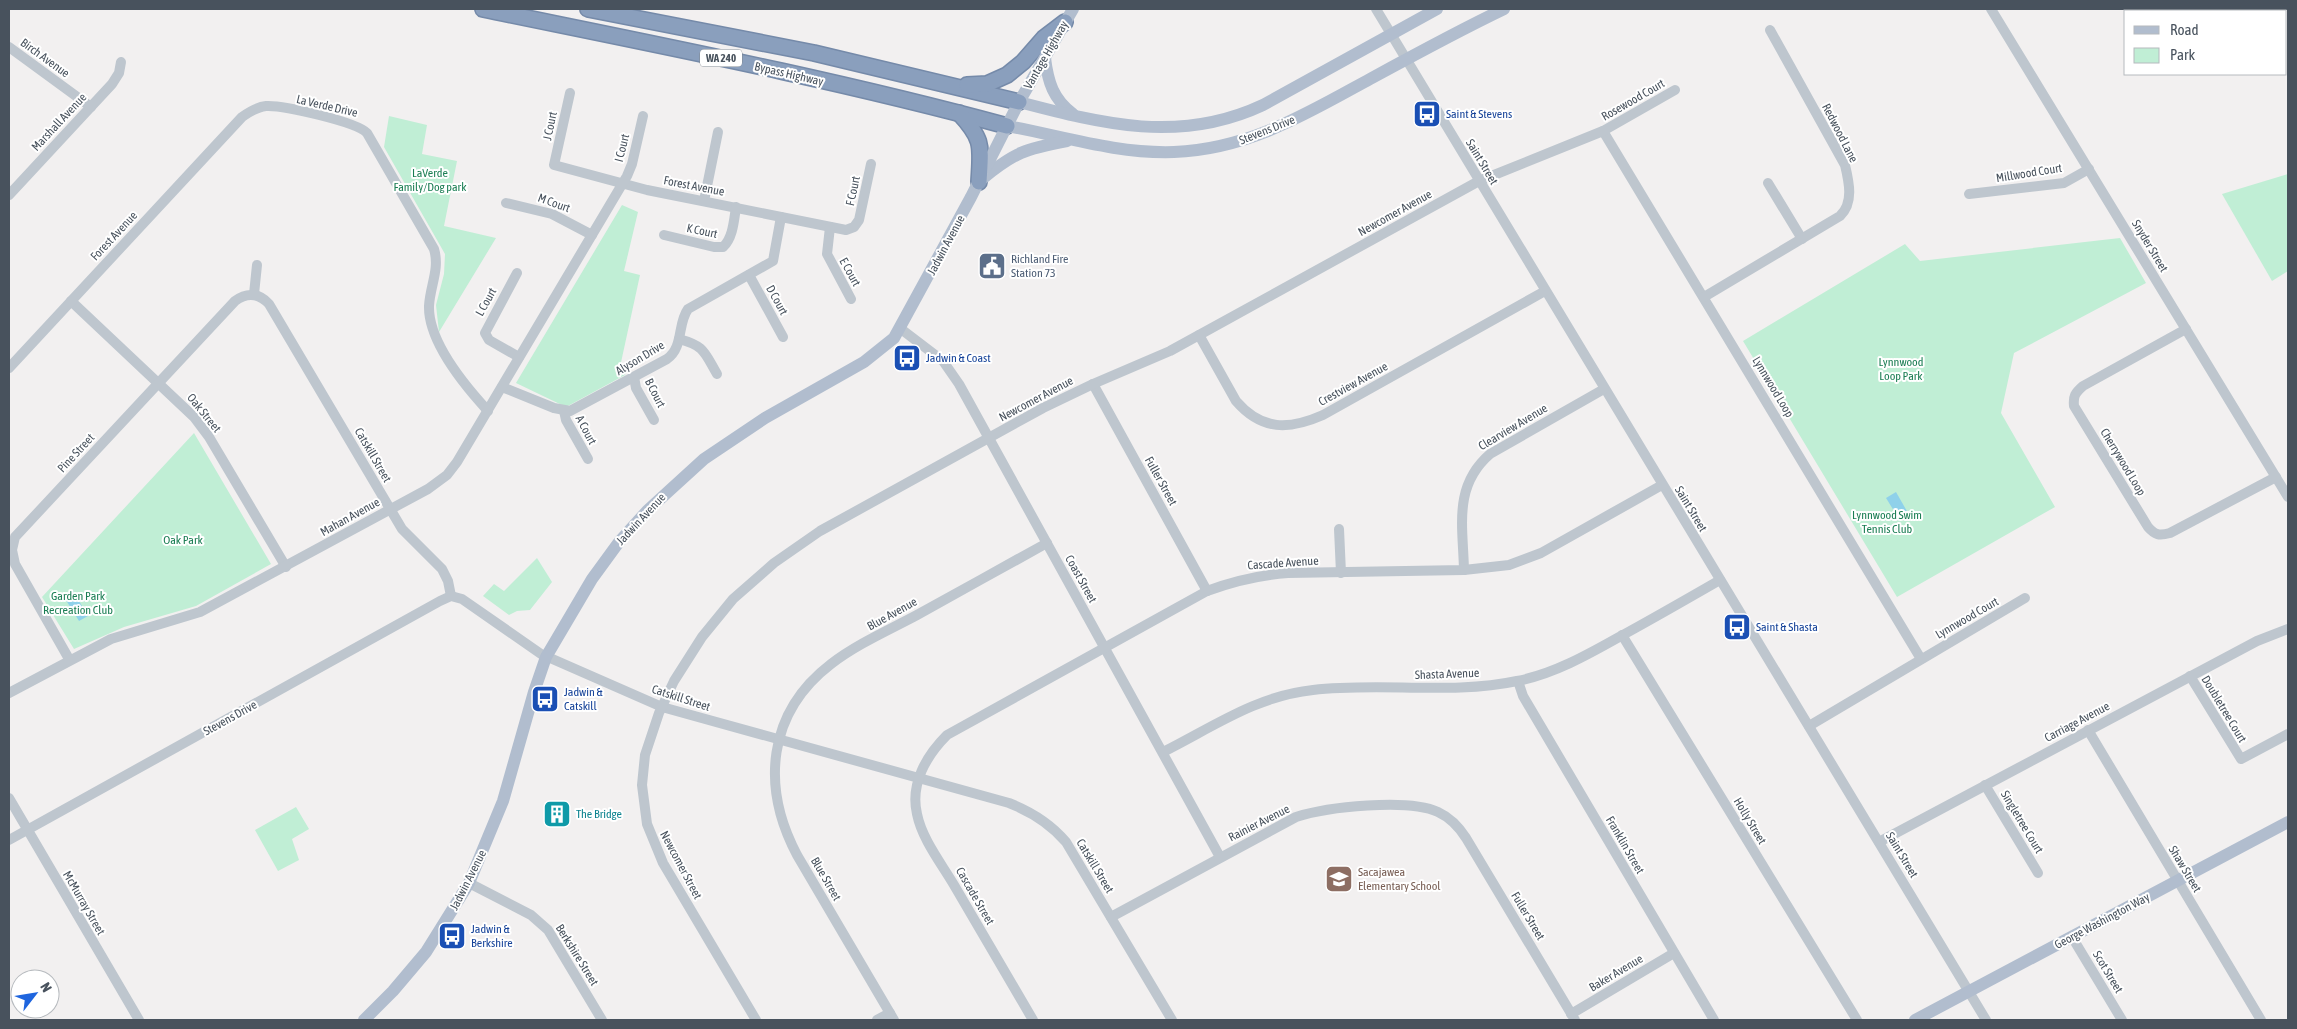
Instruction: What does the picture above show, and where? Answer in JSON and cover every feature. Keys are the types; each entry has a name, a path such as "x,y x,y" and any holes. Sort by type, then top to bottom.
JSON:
{"highway":[{"name":"Bypass Highway","path":"483,9 730,60 959,113 1006,126"},
{"name":"Bypass Highway","path":"588,9 814,53 1019,102"},
{"name":"WA 240","path":"951,86 987,84 1007,75 1023,62 1044,38 1069,15"},
{"path":"959,113 975,131 979,140 979,182"}],"main road":[{"name":"Stevens Drive","path":"1019,102 1126,126 1148,128 1197,126 1225,120 1263,105 1437,9"},
{"name":"Stevens Drive","path":"1006,126 1110,147 1150,152 1191,151 1230,145 1281,127 1504,9"},
{"name":"Vantage Highway","path":"1019,102 1069,15"},
{"path":"1045,58 1047,80 1053,93 1075,115"},
{"name":"Jadwin Avenue","path":"364,1020 393,991 426,952 469,884 504,800 534,692 546,657 577,603 619,542 676,483 704,459 735,437 864,362 894,338 901,329 979,182 1019,102"},
{"path":"979,182 1004,161 1024,150 1074,140"},
{"name":"George Washington Way","path":"1915,1020 2288,822"}],"street":[{"name":"Saint Street","path":"1376,9 1986,1020"},
{"name":"Snyder Street","path":"1991,9 2288,497"},
{"name":"Redwood Lane","path":"1704,297 1802,239 1844,212 1848,206 1849,186 1845,165 1770,30"},
{"name":"Birch Avenue","path":"9,46 91,107"},
{"name":"Marshall Avenue","path":"9,195 112,84 119,73 121,62"},
{"name":"Rosewood Court","path":"1603,131 1675,90"},
{"name":"J Court","path":"554,165 570,93"},
{"name":"La Verde Drive","path":"238,121 253,110 273,107 350,124 362,128 367,133 435,252 436,267 429,313 433,332 465,384 488,411"},
{"name":"I Court","path":"622,184 632,164 643,116"},
{"name":"Forest Avenue","path":"9,368 238,121"},
{"path":"1479,181 1603,131"},
{"name":"Lynnwood Loop","path":"1603,131 1921,659"},
{"path":"704,200 718,132"},
{"name":"F Court","path":"830,227 848,230 858,222 871,164"},
{"name":"Forest Avenue","path":"554,165 622,184 830,227"},
{"name":"Millwood Court","path":"1969,194 2064,183 2089,169"},
{"name":"Newcomer Avenue","path":"662,707 687,659 733,599 774,563 820,531 1066,396 1170,351 1479,181"},
{"path":"1768,183 1802,239"},
{"name":"Mahan Avenue","path":"9,693 110,639 200,612 428,489 447,475 488,411 622,184"},
{"name":"M Court","path":"506,203 548,212 592,235"},
{"name":"K Court","path":"664,234 714,247 723,247 731,233 736,207"},
{"name":"Alyson Drive","path":"564,411 574,410 672,356 688,309 772,261 781,217"},
{"name":"E Court","path":"830,227 827,254 851,299"},
{"path":"254,294 256,266"},
{"name":"L Court","path":"517,273 487,326 485,333 490,340 519,357"},
{"name":"D Court","path":"749,275 783,337"},
{"name":"Crestview Avenue","path":"1199,335 1243,410 1268,423 1294,426 1323,415 1545,291"},
{"name":"Pine Street","path":"69,660 15,564 13,543 19,532 235,300 254,294"},
{"name":"Catskill Street","path":"254,294 263,298 269,304 390,510 406,535 439,566 448,581 451,596 467,602 546,657 662,707 1009,802 1028,810 1044,820 1066,842 1172,1020"},
{"name":"Oak Street","path":"71,301 159,383 202,427 286,567"},
{"name":"Coast Street","path":"901,329 943,361 959,384 1164,752 1220,857"},
{"name":"Cherrywood Loop","path":"2186,329 2082,386 2073,398 2074,406 2128,495 2148,527 2154,534 2162,535 2276,477"},
{"path":"678,339 694,343 701,348 717,374"},
{"name":"B Court","path":"634,377 636,388 654,420"},
{"name":"Fuller Street","path":"1093,384 1207,591"},
{"path":"502,387 564,411"},
{"name":"Clearview Avenue","path":"1464,570 1462,507 1464,492 1478,464 1490,454 1604,388"},
{"name":"A Court","path":"564,411 566,420 588,459"},
{"name":"Cascade Avenue","path":"920,779 927,758 947,736 1207,591 1259,575 1464,570 1509,565 1541,554 1662,484"},
{"path":"1339,529 1341,573"},
{"name":"Blue Avenue","path":"780,740 789,714 800,695 831,664 1047,543"},
{"name":"Shasta Avenue","path":"1164,752 1246,707 1278,697 1312,690 1482,685 1518,681 1556,668 1622,635 1720,580"},
{"name":"Stevens Drive","path":"9,840 451,596"},
{"name":"Lynnwood Court","path":"1921,659 2025,598"},
{"name":"Carriage Avenue","path":"1879,842 2257,641 2288,629"},
{"name":"Holly Street","path":"1622,635 1857,1020"},
{"path":"1809,726 1921,659"},
{"name":"Doubletree Court","path":"2190,676 2241,760 2288,734"},
{"name":"Franklin Street","path":"1518,681 1523,696 1714,1020"},
{"name":"Newcomer Street","path":"662,707 645,755 643,768 643,802 649,831 662,863 756,1020"},
{"name":"Shaw Street","path":"2088,730 2261,1020"},
{"name":"Blue Street","path":"780,740 775,765 776,797 785,829 798,855 892,1017"},
{"name":"Cascade Street","path":"920,779 915,799 922,830 1033,1020"},
{"name":"Singletree Court","path":"1986,785 2038,873"},
{"name":"McMurray Street","path":"9,798 139,1020"},
{"name":"Rainier Avenue","path":"1111,917 1296,817 1330,808 1414,806 1438,812 1458,826"},
{"name":"Fuller Street","path":"1458,826 1573,1017"},
{"name":"Berkshire Street","path":"469,884 531,915 548,930 602,1020"},
{"name":"Scot Street","path":"2072,937 2122,1020"},
{"name":"Baker Avenue","path":"1573,1017 1674,953"},
{"path":"877,1020 892,1017"}],"green space":[{"name":"LaVerde Family/Dog park","path":"389,116 427,125 422,154 457,161 444,226 496,238 439,332 436,305 444,274 445,254 384,147"},
{"path":"2288,174 2288,271 2272,281 2222,194"},
{"path":"622,205 638,212 624,271 640,275 620,367 626,371 625,375 566,407 516,383"},
{"name":"Lynnwood Loop Park","path":"2120,238 2146,283 2014,353 2001,413 2055,507 1897,597 1743,341 1905,244 1920,261"},
{"name":"Oak Park","path":"194,433 271,564 196,606 124,627 74,649 42,597"},
{"path":"537,558 552,582 530,610 517,611 509,615 483,596 494,584 504,591"},
{"path":"296,807 309,829 292,839 299,860 278,871 255,830"}],"water":[{"path":"1896,492 1908,513 1899,519 1886,498"},
{"path":"73,591 88,616 79,621 64,597"}],"place":[{"name":"Saint & Stevens","path":"1427,114"},
{"name":"Richland Fire Station 73","path":"992,266"},
{"name":"Jadwin & Coast","path":"907,358"},
{"name":"Saint & Shasta","path":"1737,627"},
{"name":"Jadwin & Catskill","path":"545,699"},
{"name":"The Bridge","path":"557,814"},
{"name":"Sacajawea Elementary School","path":"1339,879"},
{"name":"Jadwin & Berkshire","path":"452,936"}],"park label":[{"name":"Lynnwood Swim Tennis Club","path":"1887,522"},
{"name":"Garden Park Recreation Club","path":"78,603"}]}
